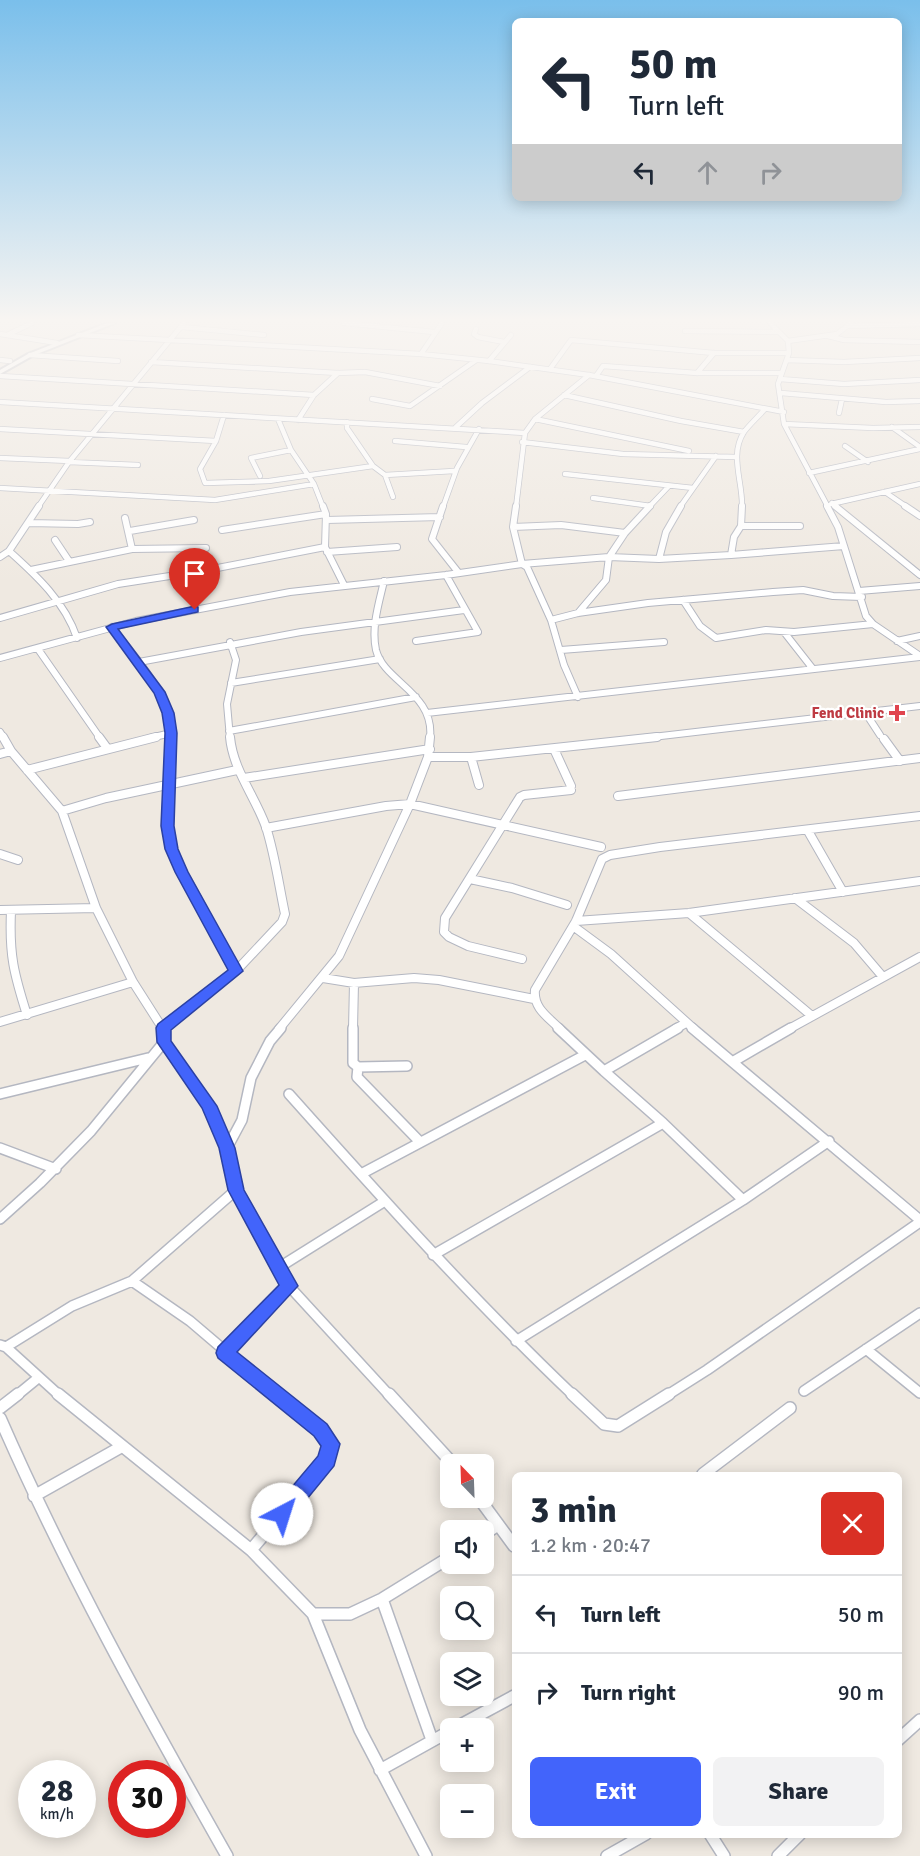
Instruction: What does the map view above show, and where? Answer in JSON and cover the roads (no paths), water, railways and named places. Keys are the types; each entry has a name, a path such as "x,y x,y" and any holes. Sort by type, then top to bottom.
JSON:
{"street":[{"path":"0,557 9,551 70,462 113,410"},
{"path":"124,410 525,433"},
{"path":"298,420 305,410"},
{"path":"456,428 475,410"},
{"path":"546,410 535,419 525,433 522,442 513,526 522,564 527,567 551,620 567,673 578,697"},
{"path":"630,410 744,432"},
{"path":"731,555 734,537 741,526 742,500 736,457 744,432 764,410 784,412 784,424 809,473 829,504 866,616 873,624 920,656"},
{"path":"224,415 216,441 200,469 205,483 229,484 308,476 373,466"},
{"path":"278,419 291,450 314,484 327,517 326,549 344,585"},
{"path":"535,419 699,454 736,457"},
{"path":"347,422 346,428 373,466 385,475 393,497"},
{"path":"784,424 920,427"},
{"path":"892,427 920,448"},
{"path":"0,429 216,441"},
{"path":"458,572 432,539 454,471 466,447 480,429"},
{"path":"395,441 466,447"},
{"path":"522,442 623,454 699,454"},
{"path":"845,446 868,462"},
{"path":"809,473 868,462 920,448"},
{"path":"260,476 251,458 291,450"},
{"path":"659,559 660,544 693,488 716,456"},
{"path":"0,458 138,465"},
{"path":"385,475 454,471"},
{"path":"565,474 693,488"},
{"path":"829,504 920,483"},
{"path":"0,488 215,500 314,484"},
{"path":"578,613 606,580 609,557 625,533 669,486"},
{"path":"885,492 920,516"},
{"path":"593,498 651,506"},
{"path":"829,504 920,575"},
{"path":"222,530 327,517 440,518"},
{"path":"125,519 132,549"},
{"path":"129,531 194,520"},
{"path":"29,523 90,522"},
{"path":"513,526 561,525 625,533"},
{"path":"741,526 800,526"},
{"path":"55,540 69,561"},
{"path":"0,658 112,627 255,598 344,585 446,575 522,564 609,557 659,559 844,546"},
{"path":"0,618 118,584 158,576 202,571 326,549 398,547"},
{"path":"31,570 132,549 206,548"},
{"path":"9,551 31,570 58,603 74,626 77,638"},
{"path":"416,641 478,632 446,575"},
{"path":"227,1148 242,1120 251,1078 270,1041 339,956 410,804 428,757 431,730 427,713 416,697 380,659 376,649 375,620 384,581"},
{"path":"551,620 578,613 683,600 797,590 833,596 920,586"},
{"path":"683,600 699,626 716,638 766,630 784,632 873,624"},
{"path":"139,662 230,642 375,620 464,610"},
{"path":"112,627 160,692 168,713 171,733 167,826 171,849 181,872 236,971"},
{"path":"784,632 813,669"},
{"path":"897,641 920,636"},
{"path":"163,1028 236,971 282,922 285,914 266,828 244,778 237,770 231,748 227,704 236,660 230,642"},
{"path":"561,650 664,642"},
{"path":"38,649 107,748"},
{"path":"427,713 920,656"},
{"path":"231,684 380,659"},
{"path":"229,731 416,697"},
{"path":"428,757 471,757 554,749 920,706"},
{"path":"865,712 900,761"},
{"path":"0,732 11,751 62,811 96,908 133,982 163,1028 164,1042 209,1106 227,1148 236,1190 289,1286 444,1454"},
{"path":"27,770 171,733"},
{"path":"244,778 430,749"},
{"path":"522,959 454,940 444,932 445,918 502,825 509,819 520,797 571,788 554,749"},
{"path":"0,754 11,751"},
{"path":"471,757 479,785"},
{"path":"618,796 920,759"},
{"path":"62,811 106,798 237,770"},
{"path":"266,828 386,806 410,804 601,848"},
{"path":"743,1200 663,1123 585,1055 537,1006 534,999 535,990 575,923 606,856 660,847 920,816"},
{"path":"808,831 843,892"},
{"path":"0,854 18,860"},
{"path":"470,879 512,888 567,905"},
{"path":"575,923 688,913 920,881"},
{"path":"795,898 853,942 872,960 883,977"},
{"path":"0,910 96,908"},
{"path":"11,911 9,946 14,975 27,1015"},
{"path":"688,913 812,1016"},
{"path":"290,1094 433,1255 516,1341 604,1424 618,1426 707,1370 920,1221 829,1141 686,1023 644,982 575,923"},
{"path":"734,1061 920,957"},
{"path":"323,978 354,983 414,978 439,980 534,999"},
{"path":"0,1022 133,982"},
{"path":"354,983 352,1061 358,1067 407,1066"},
{"path":"604,1071 686,1023"},
{"path":"0,1219 56,1169 105,1117 148,1058 164,1042"},
{"path":"361,1173 585,1055"},
{"path":"0,1094 70,1075 148,1058"},
{"path":"358,1067 357,1077 420,1142"},
{"path":"433,1255 663,1123"},
{"path":"516,1341 743,1200 829,1141"},
{"path":"0,1148 56,1169"},
{"path":"236,1190 132,1281 72,1306 3,1346 121,1447 251,1550 313,1614 360,1730 426,1856"},
{"path":"278,1268 385,1202"},
{"path":"132,1281 190,1321 225,1353 320,1430 331,1444 327,1460 251,1550"},
{"path":"225,1353 289,1286"},
{"path":"804,1391 920,1313"},
{"path":"866,1349 920,1393"},
{"path":"0,1408 38,1378"},
{"path":"705,1472 790,1408"},
{"path":"0,1418 34,1497 135,1695 226,1856"},
{"path":"34,1497 121,1447"},
{"path":"486,1508 512,1543"},
{"path":"494,1528 498,1525"},
{"path":"313,1614 350,1614 382,1599 440,1563"},
{"path":"382,1599 432,1740"},
{"path":"473,1718 512,1697"},
{"path":"902,1736 920,1720"},
{"path":"380,1770 440,1736"},
{"path":"607,1856 639,1838"},
{"path":"713,1838 724,1856"},
{"path":"778,1856 796,1838"}],"place":[{"name":"Fend Clinic","path":"897,713"}]}
